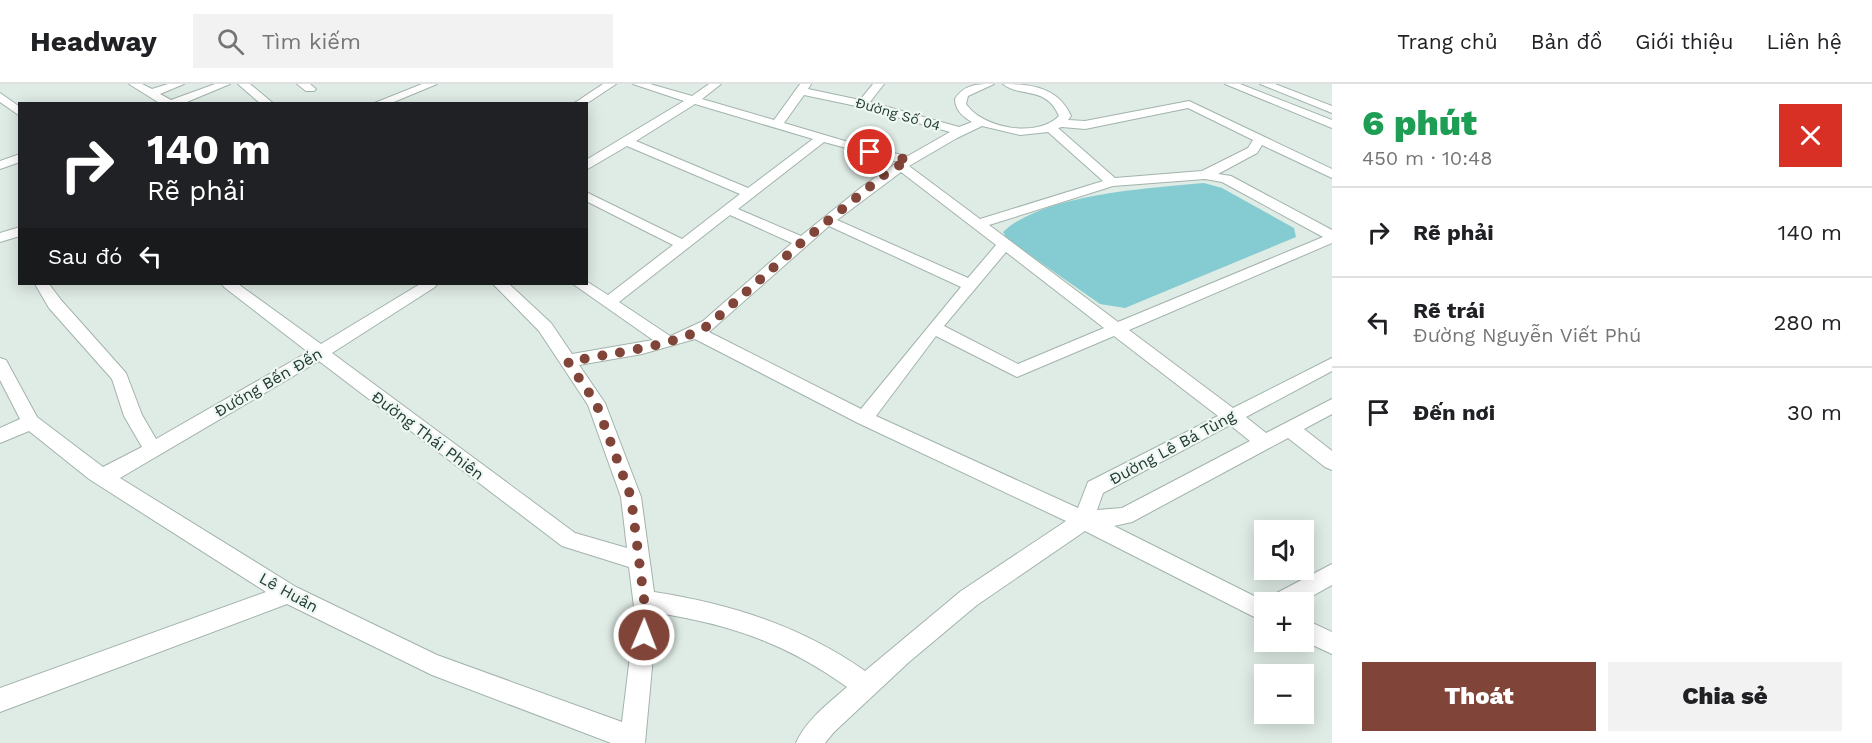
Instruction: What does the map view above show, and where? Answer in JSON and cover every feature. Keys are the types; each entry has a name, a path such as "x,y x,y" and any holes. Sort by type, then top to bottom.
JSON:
{"street":[{"path":"134,84 167,102"},
{"path":"151,93 179,84"},
{"path":"176,102 225,84"},
{"path":"243,84 266,102"},
{"path":"382,102 432,84"},
{"path":"581,102 611,84"},
{"path":"638,84 692,102 905,163 978,224 1265,442"},
{"path":"588,165 692,102 716,84"},
{"path":"863,104 879,84"},
{"path":"988,84 963,89 960,100 962,108 982,122 1018,131 1085,125 1189,104 1332,174"},
{"path":"1008,84 1035,90 1055,100 1063,108 1065,116 1055,126"},
{"path":"1035,90 1048,84"},
{"path":"1230,84 1332,124"},
{"path":"1265,84 1332,110"},
{"path":"776,125 804,87"},
{"name":"Đường Số 04","path":"804,87 959,131"},
{"path":"0,96 18,111"},
{"path":"568,362 668,342 697,333 709,325 802,242 905,163 959,131 982,122"},
{"path":"1055,126 1112,182"},
{"path":"609,302 822,138"},
{"path":"1205,175 1253,150 1260,138"},
{"path":"628,142 751,194"},
{"path":"0,165 18,159"},
{"path":"978,224 1112,182 1205,175 1226,179 1332,237"},
{"path":"588,197 684,245"},
{"path":"729,210 802,242"},
{"path":"828,221 970,285"},
{"path":"0,238 18,233"},
{"path":"934,328 1017,371 1332,237"},
{"path":"864,418 934,328 1004,244"},
{"path":"43,285 55,304 120,377 133,416 153,449"},
{"name":"Đường Thái Phiên","path":"230,285 569,540 639,561"},
{"name":"Đường Bến Đến","path":"104,478 319,353 428,285"},
{"path":"502,285 545,327 596,403 631,497 646,615 632,741"},
{"path":"583,285 668,342"},
{"path":"697,333 864,418 1084,520 1254,606"},
{"name":"Lê Huân","path":"0,364 31,422 104,478 288,594 432,664 632,741"},
{"name":"Đường Lê Bá Tùng","path":"1084,520 1095,488 1332,364"},
{"path":"809,743 825,723 969,598 1084,520 1125,516 1332,406"},
{"path":"0,436 31,422"},
{"path":"1290,429 1332,462"},
{"path":"1299,592 1332,574"},
{"path":"0,700 288,594"},
{"path":"643,601 700,609 741,620 809,648 866,686"},
{"path":"1314,635 1332,643"}],"water":[{"path":"1204,183 1222,188 1294,228 1296,237 1125,308 1100,304 1007,239 1003,232 1021,219 1070,201 1127,191"}],"route":[{"path":"644,635 646,615 631,497 596,403 568,362 668,342 697,333 709,325 802,242 889,171 909,160 870,152"}]}
